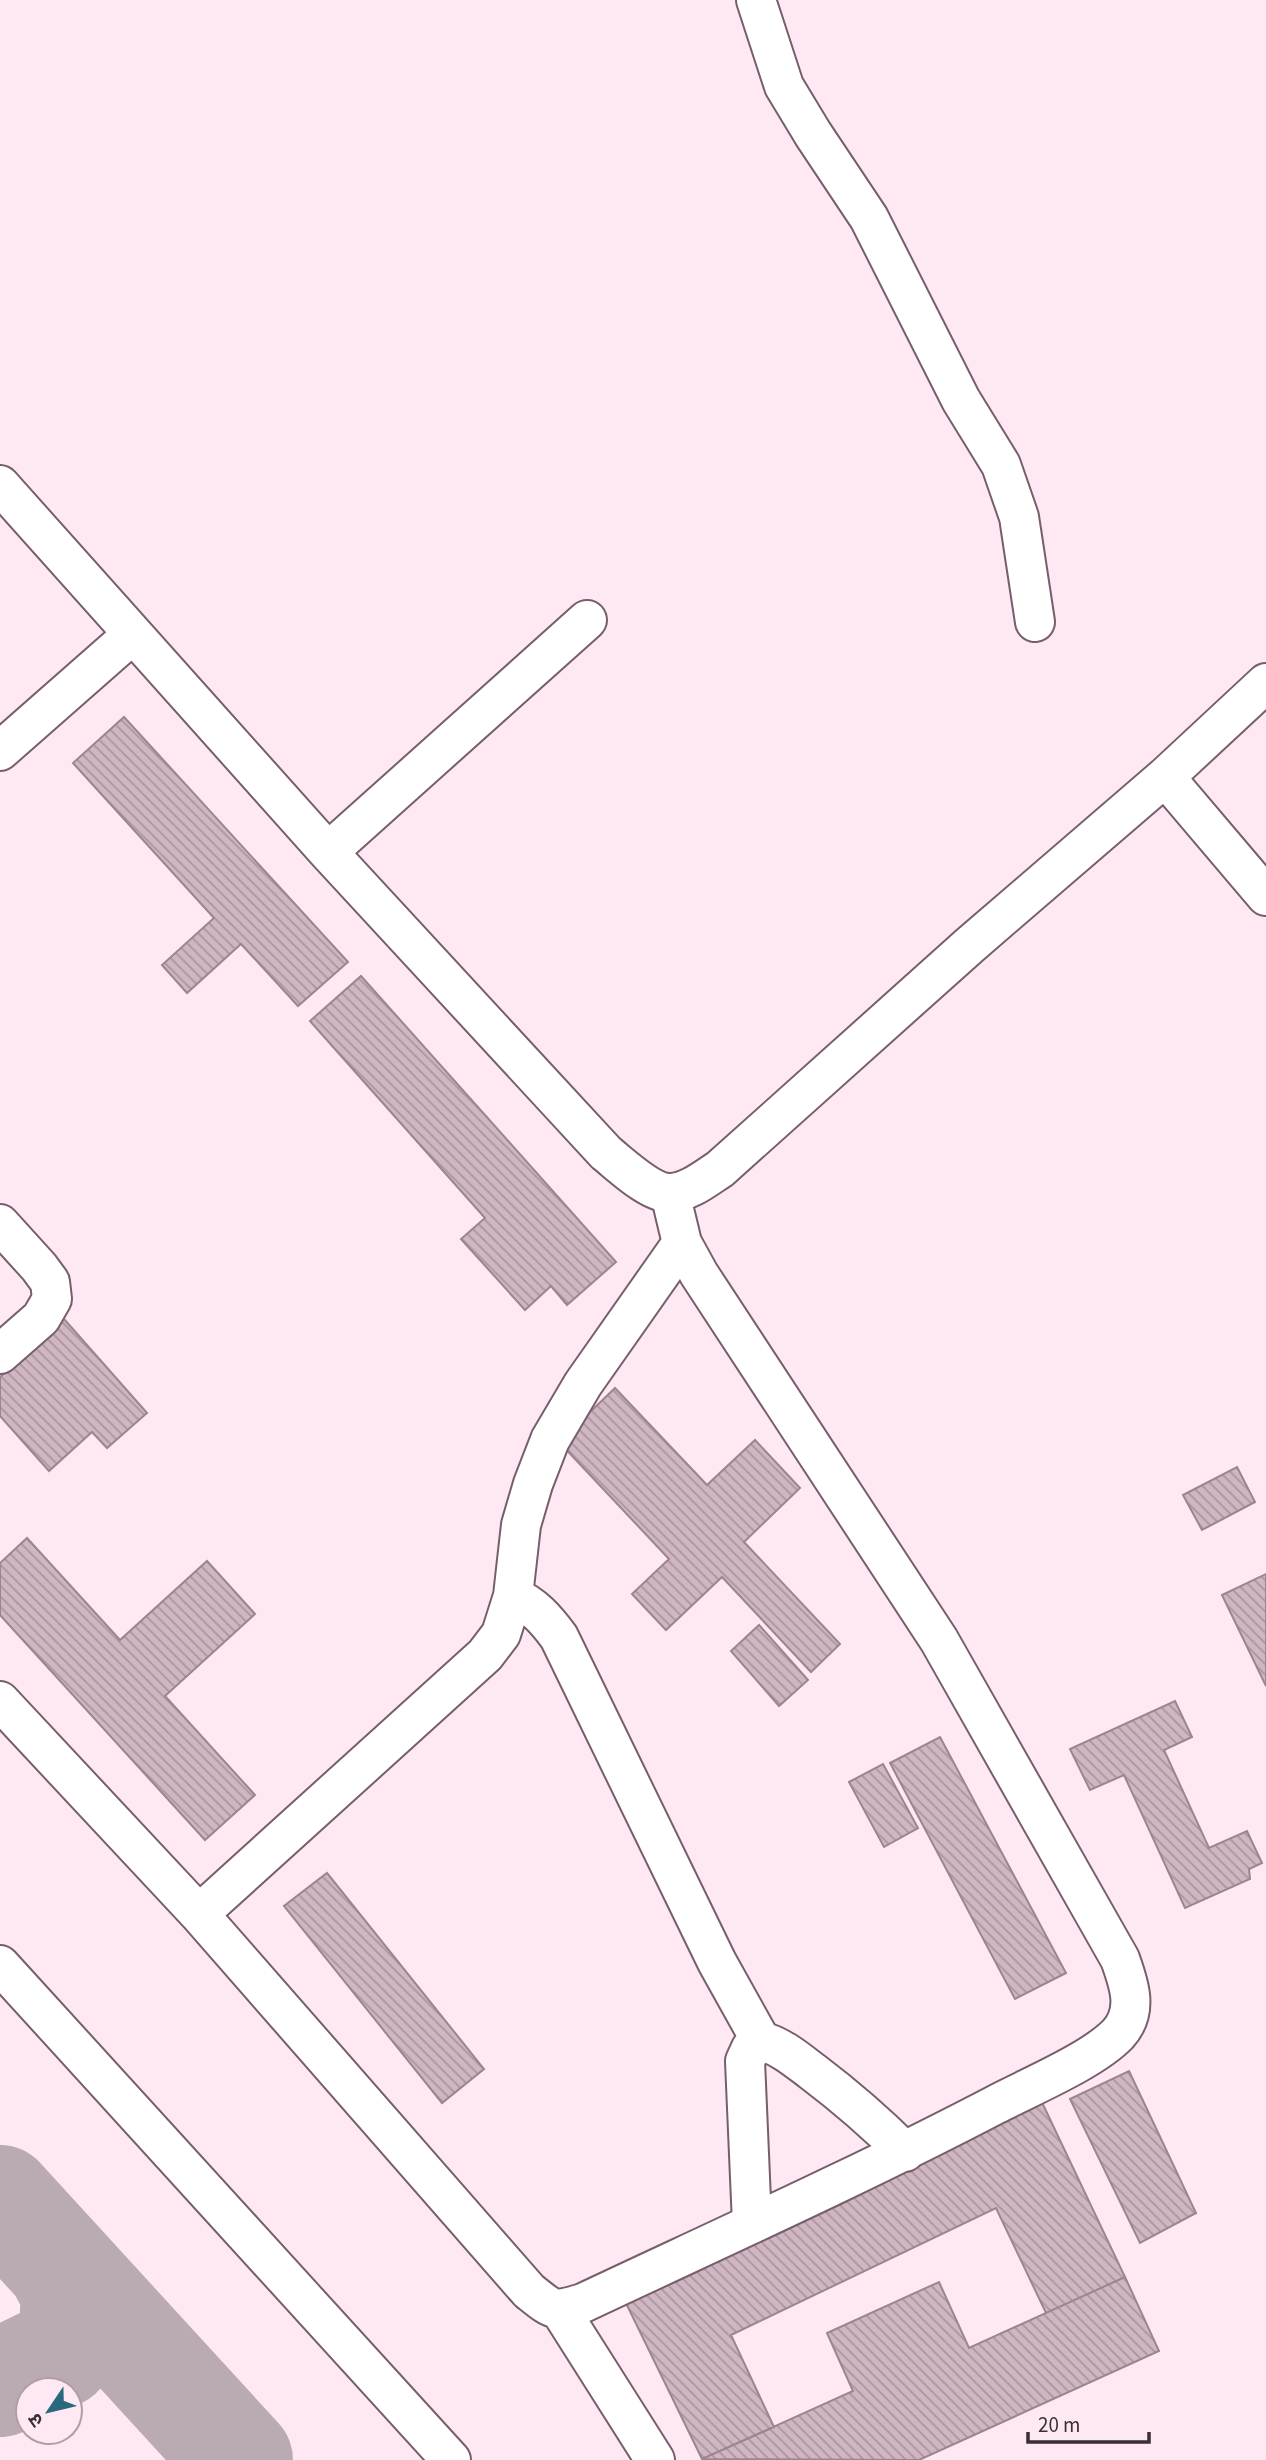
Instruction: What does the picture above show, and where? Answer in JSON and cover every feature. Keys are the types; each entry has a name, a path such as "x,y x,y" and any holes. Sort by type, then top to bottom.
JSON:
{"lane":[{"path":"756,0 784,86 869,218 961,400 1001,465 1019,517 1035,622"},
{"path":"0,485 328,852 606,1153 644,1183 670,1193 697,1185 720,1169 970,944 1165,777 1266,683"},
{"path":"328,852 587,620"},
{"path":"0,751 133,634"},
{"path":"1165,777 1266,896"},
{"path":"560,2310 583,2304 905,2152 1091,2054 1120,2033 1130,2012 1131,1989 1120,1959 939,1640 699,1273 682,1243 670,1193"},
{"path":"0,1224 39,1266 50,1282 52,1299 41,1318 0,1354"},
{"path":"199,1914 485,1656 501,1634 513,1596 521,1525 533,1483 550,1440 583,1384 682,1243"},
{"path":"513,1596 533,1605 546,1618 558,1637 717,1962 761,2041 790,2055 853,2101 905,2152"},
{"path":"0,1700 199,1914 529,2291 546,2304 560,2310 655,2460"},
{"path":"0,1965 452,2460"},
{"path":"752,2224 745,2061 751,2048 761,2041"}],"building":[{"path":"124,717 348,962 298,1006 241,944 187,993 162,965 214,918 73,763"},
{"path":"361,976 616,1262 567,1305 551,1286 525,1310 461,1239 485,1218 310,1021"},
{"path":"64,1319 147,1413 107,1448 92,1432 49,1471 0,1416 0,1377"},
{"path":"615,1388 707,1485 755,1440 800,1488 744,1542 840,1644 811,1672 722,1577 666,1630 632,1594 669,1559 559,1442"},
{"path":"1237,1467 1255,1502 1202,1530 1183,1495"},
{"path":"27,1538 120,1640 207,1561 255,1614 165,1696 255,1795 205,1840 0,1615 0,1563"},
{"path":"1266,1574 1266,1686 1222,1595"},
{"path":"759,1625 808,1680 779,1706 731,1651"},
{"path":"1175,1701 1192,1737 1164,1750 1209,1848 1247,1831 1262,1863 1249,1869 1250,1879 1185,1908 1124,1775 1090,1790 1070,1749"},
{"path":"940,1737 1066,1973 1015,1999 890,1763"},
{"path":"883,1764 918,1828 884,1847 849,1782"},
{"path":"327,1873 484,2069 442,2103 284,1906"},
{"path":"1129,2071 1196,2213 1140,2243 1070,2099"},
{"path":"1038,2094 1125,2277 1046,2313 996,2208 731,2335 774,2427 702,2459 621,2293"},
{"path":"1125,2277 1159,2351 919,2460 702,2459 853,2391 827,2333 939,2282 969,2348"}],"taxiway":[{"path":"0,2199 239,2460"},
{"path":"0,2383 59,2354 73,2331 75,2293 62,2268"}]}
